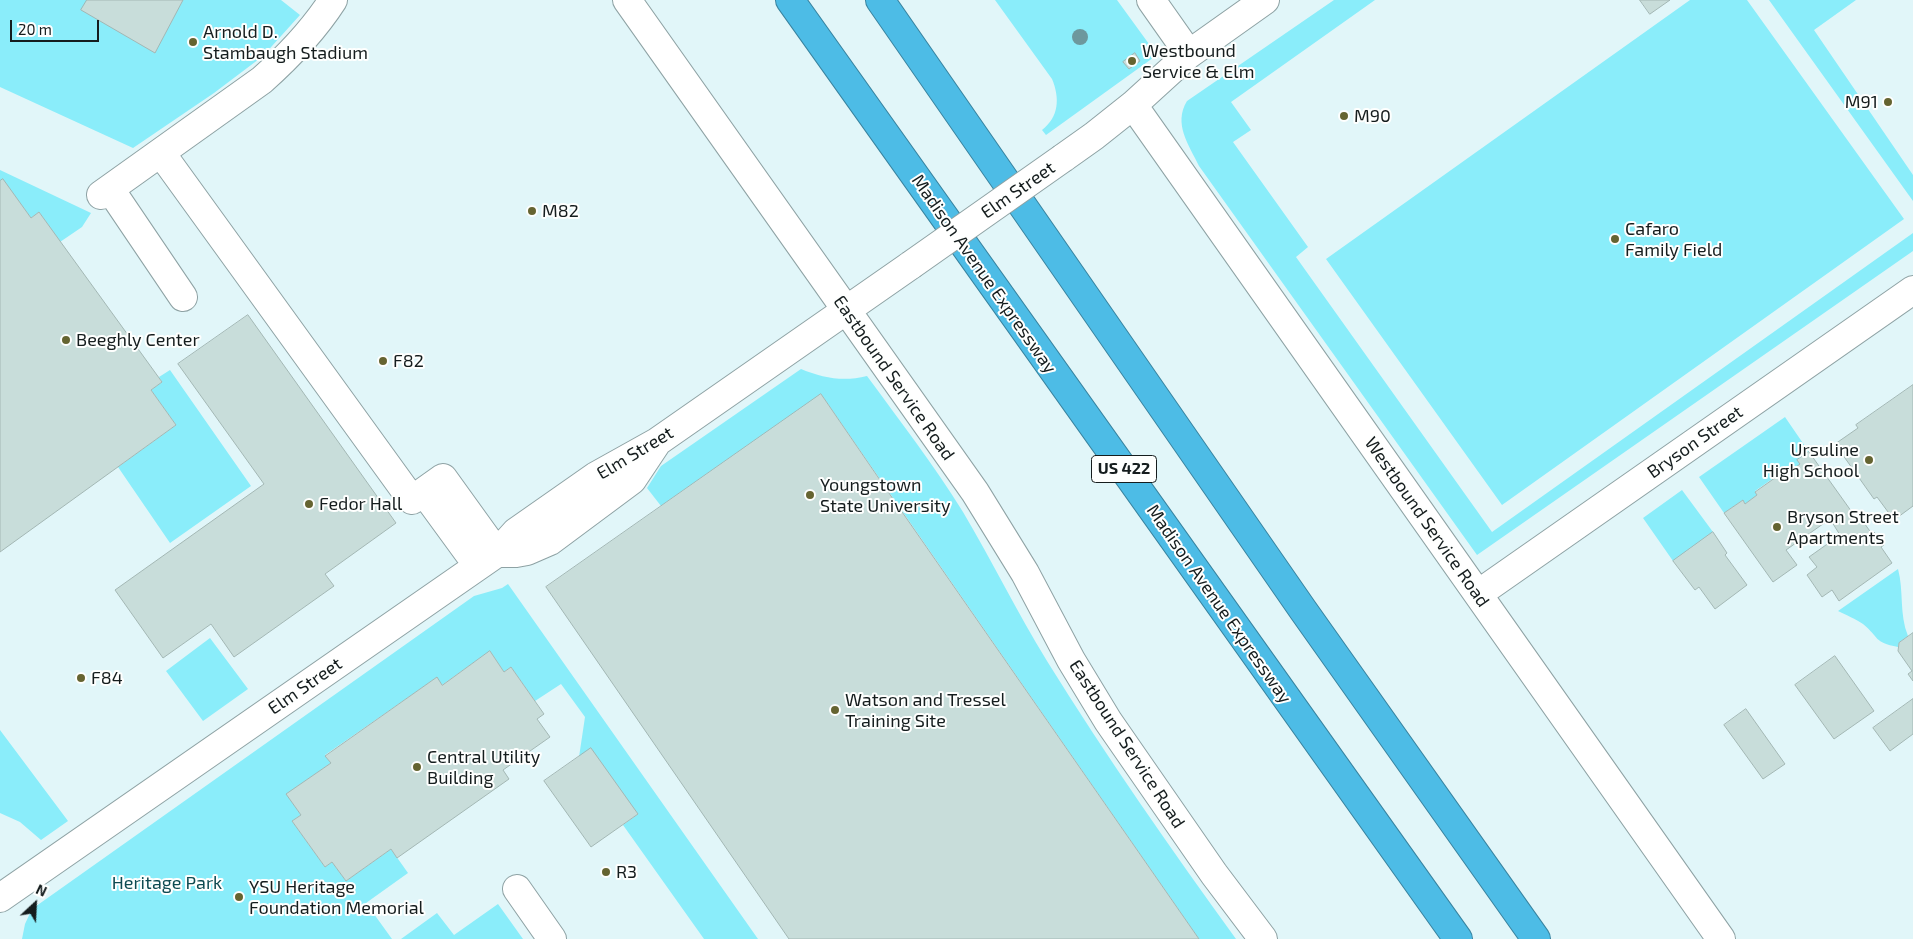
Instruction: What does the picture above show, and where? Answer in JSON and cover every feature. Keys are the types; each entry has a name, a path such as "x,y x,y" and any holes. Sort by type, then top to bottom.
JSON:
{"highway":[{"name":"Madison Avenue Expressway","path":"790,0 1458,939"},
{"path":"880,0 1303,610 1536,939"}],"street":[{"path":"183,297 106,192 262,80 286,58 316,24 333,0"},
{"name":"Eastbound Service Road","path":"628,0 975,492 1025,573 1071,660 1108,721 1214,874 1263,939"},
{"path":"1151,0 1189,54"},
{"name":"Elm Street","path":"0,898 487,560 528,551 550,541 632,480 657,442 1094,136 1133,105 1189,54 1265,0"},
{"name":"Westbound Service Road","path":"1133,105 1721,939"},
{"path":"161,153 412,500 434,485 487,560"},
{"name":"Bryson Street","path":"1478,594 1913,290"},
{"path":"517,889 552,939"}],"green space":[{"path":"0,0 281,0 300,15 263,56 214,93 133,148 0,87"},
{"path":"995,0 1117,0 1157,55 1046,135 1042,130 1048,125 1055,113 1057,100 1055,86 1052,79"},
{"path":"1334,0 1375,0 1231,102 1251,130 1233,142 1308,247 1296,257 1492,532 1913,233 1913,251 1477,555 1199,166 1184,134 1182,118 1187,101"},
{"name":"Cafaro Family Field","path":"1690,0 1747,0 1904,219 1502,505 1326,259"},
{"path":"1769,0 1856,0 1814,30 1913,175 1913,201"},
{"path":"0,170 91,213 82,227 60,242 39,212 31,218 3,180 0,181"},
{"path":"801,369 817,375 841,379 867,376 929,460 963,512 1036,643 1092,732 1236,939 1199,939 821,394 661,506 647,488 661,466"},
{"path":"170,370 251,486 170,543 118,467 176,425 151,390 162,382 159,377"},
{"path":"1785,417 1809,452 1798,460 1800,464 1788,473 1785,470 1755,491 1757,495 1745,504 1743,500 1724,513 1699,477"},
{"path":"1682,490 1713,532 1673,561 1643,518"},
{"path":"1898,569 1903,619 1908,636 1899,643 1898,647 1880,641 1863,624 1838,611"},
{"name":"Heritage Park","path":"508,584 758,939 704,939 623,825 638,814 579,757 585,717 561,684 535,701 511,667 504,672 490,651 442,685 436,678 325,755 331,763 287,794 301,815 292,821 325,867 332,862 346,881 391,849 408,873 366,903 392,939 22,939 25,924 32,909 474,596 502,588"},
{"path":"210,638 248,689 203,721 166,671"},
{"path":"0,730 68,821 41,840 20,822 0,813"},
{"path":"498,904 523,939 401,939 437,913 454,935"}],"building":[{"path":"87,0 183,0 155,53 81,10"},
{"path":"1640,0 1670,0 1650,14"},
{"path":"1135,53 1140,61 1129,69 1123,62"},
{"name":"Beeghly Center","path":"3,179 31,218 39,212 162,382 151,390 176,425 0,552 0,181"},
{"name":"Fedor Hall","path":"248,315 396,523 325,574 334,586 234,657 211,624 163,658 115,590 264,484 178,364"},
{"name":"Ursuline High School","path":"1913,385 1913,506 1894,520 1877,497 1874,499 1835,444 1858,428 1856,425"},
{"name":"Watson and Tressel Training Site","path":"821,394 1199,939 789,939 546,587"},
{"name":"Bryson Street Apartments","path":"1809,452 1859,522 1862,520 1872,534 1874,532 1884,545 1881,547 1892,563 1839,601 1832,590 1822,597 1807,575 1817,567 1809,557 1840,535 1830,519 1786,550 1797,565 1773,582 1724,513 1743,500 1745,504 1757,495 1755,492 1786,470 1788,473 1800,464 1797,460"},
{"path":"1713,532 1727,553 1725,555 1747,585 1715,609 1699,587 1695,590 1673,561"},
{"path":"1913,633 1913,681 1908,674 1912,671 1898,651 1899,643"},
{"name":"Central Utility Building","path":"490,651 504,672 511,667 544,714 537,719 550,737 503,770 509,779 397,858 391,849 346,881 332,862 325,867 292,821 301,815 286,794 331,763 325,756 437,677 442,685"},
{"path":"1835,656 1874,711 1834,739 1795,685"},
{"path":"1913,699 1913,734 1890,751 1873,728"},
{"path":"1746,709 1785,764 1763,779 1724,725"},
{"path":"591,748 638,814 591,847 544,781"}],"place":[{"name":"Arnold D. Stambaugh Stadium","path":"193,42"},
{"name":"Westbound Service & Elm","path":"1132,61"},
{"name":"M91","path":"1888,102"},
{"name":"M90","path":"1344,116"},
{"name":"M82","path":"532,211"},
{"name":"Cafaro Family Field","path":"1615,239"},
{"name":"Beeghly Center","path":"66,340"},
{"name":"F82","path":"383,361"},
{"name":"Ursuline High School","path":"1869,460"},
{"name":"Youngstown State University","path":"810,495"},
{"name":"Fedor Hall","path":"309,504"},
{"name":"Bryson Street Apartments","path":"1777,527"},
{"name":"F84","path":"81,678"},
{"name":"Watson and Tressel Training Site","path":"835,710"},
{"name":"Central Utility Building","path":"417,767"},
{"name":"R3","path":"606,872"},
{"name":"YSU Heritage Foundation Memorial","path":"239,897"}]}
